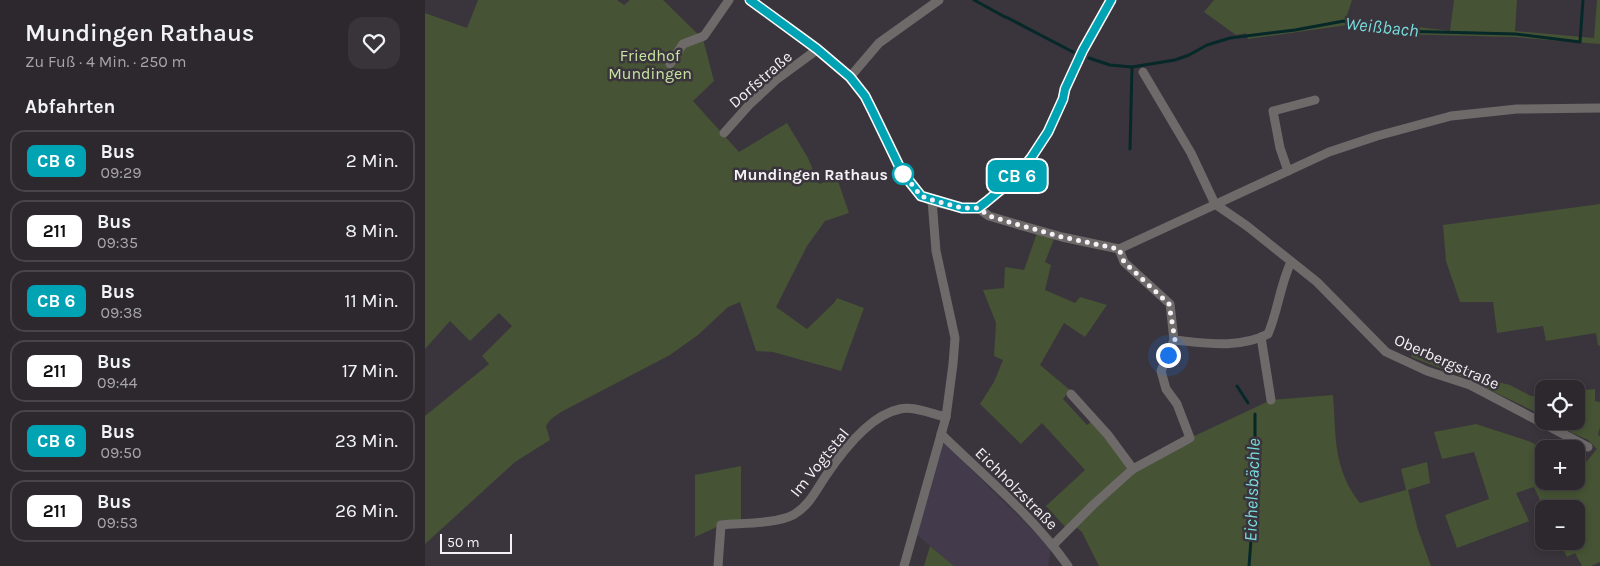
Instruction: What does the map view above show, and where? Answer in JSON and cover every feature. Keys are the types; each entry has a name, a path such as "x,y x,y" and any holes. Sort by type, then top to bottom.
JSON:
{"street":[{"path":"670,64 683,44 704,36 729,0"},
{"name":"Dorfstraße","path":"750,0 817,49 850,77 865,96 902,172 921,196 932,200"},
{"path":"850,77 879,43 939,0"},
{"path":"978,208 1004,189 1031,158 1048,132 1083,50 1111,0"},
{"name":"Dorfstraße","path":"724,133 749,105 777,79 817,49"},
{"path":"1143,72 1191,153 1215,204"},
{"path":"1288,171 1279,148 1273,111 1315,100"},
{"path":"904,566 945,417 955,338 936,251 932,200 962,208 978,208 989,216 1016,224 1062,237 1119,249 1329,152 1377,136 1451,116 1517,110 1600,108"},
{"name":"Oberbergstraße","path":"1215,204 1247,226 1317,282 1386,352 1427,371 1470,386 1588,447"},
{"path":"1053,545 1133,469 1190,438 1177,404 1166,389 1161,371 1175,340 1169,304 1124,262 1119,249"},
{"path":"1175,340 1222,345 1267,334 1281,297 1284,276 1291,262"},
{"path":"1261,337 1271,400"},
{"path":"1071,394 1108,435 1133,469"},
{"name":"Im Vogtstal","path":"717,566 721,526 775,521 794,514 807,504 830,469 851,443 879,418 902,408 945,417"},
{"name":"Eichholzstraße","path":"941,434 1036,525 1068,566"}],"shaded area":[{"path":"941,440 1051,548 1048,566 954,566 915,533"}],"green space":[{"name":"Friedhof Mundingen","path":"478,0 617,0 624,5 630,0 663,0 703,39 714,81 693,101 739,152 787,123 808,158 819,184 837,178 849,213 825,221 807,246 776,307 807,329 837,298 864,308 841,371 773,352 756,351 740,302 728,307 698,335 670,355 551,419 546,426 550,440 515,462 425,544 425,416 489,364 482,356 512,326 499,313 470,341 450,321 425,349 425,13 467,28"},
{"path":"1214,0 1352,0 1346,18 1450,31 1454,0 1517,0 1515,31 1594,38 1597,0 1600,0 1600,44 1513,37 1397,34 1347,25 1248,39 1246,33 1236,35 1204,12"},
{"path":"1600,204 1600,346 1598,345 1596,333 1546,341 1543,326 1497,333 1493,302 1460,302 1446,261 1443,225"},
{"path":"1037,233 1054,239 1045,262 1051,265 1045,290 1075,303 1080,297 1107,305 1085,337 1064,323 1040,365 1070,390 1063,399 1087,425 1092,421 1131,471 1190,438 1271,400 1333,395 1337,452 1340,465 1351,490 1360,503 1406,490 1401,469 1427,462 1430,483 1408,490 1418,530 1431,566 1099,566 1082,532 1071,523 1066,528 1046,506 1085,470 1042,423 1021,444 980,404 994,382 1003,360 994,356 996,323 983,290 1004,288 1005,267 1024,270"},
{"path":"1412,353 1497,383 1510,385 1531,396 1535,396 1535,412 1465,378 1411,357"},
{"path":"1595,389 1595,401 1600,402 1600,427 1598,435 1600,436 1600,562 1591,566 1582,566 1575,553 1567,557 1564,550 1585,550 1585,500 1540,500 1535,490 1585,490 1585,463 1597,449 1588,440 1570,432 1571,430 1585,430 1585,390"},
{"path":"1476,424 1535,444 1535,489 1534,487 1516,493 1529,521 1457,548 1445,515 1489,499 1474,452 1442,459 1434,432"},
{"path":"741,466 741,523 721,525 695,537 695,475"},
{"path":"930,546 954,566 924,566"}],"waterway":[{"name":"Weißbach","path":"974,0 1005,17"},
{"name":"Weißbach","path":"1089,58 1110,65 1132,67 1175,60 1207,45 1230,38 1295,30 1344,21 1398,31 1515,34 1580,42 1583,0"},
{"name":"Weißbach","path":"1006,17 1073,52"},
{"name":"Eichelsbächle","path":"1130,149 1132,67"},
{"name":"Eichelsbächle","path":"1237,386 1248,403"},
{"name":"Eichelsbächle","path":"1249,566 1255,488 1255,414"}],"bus line":[{"path":"750,0 817,49 850,77 865,96 902,172 921,196 962,208 978,208 1004,189 1016,177 1048,132 1083,50 1111,0"}],"place":[{"name":"Mundingen Rathaus","path":"903,174"}],"route":[{"path":"903,174 902,172 921,196 932,200 962,208 978,208 989,216 1016,224 1062,237 1119,249 1124,262 1169,304 1175,340 1168,355"}]}
